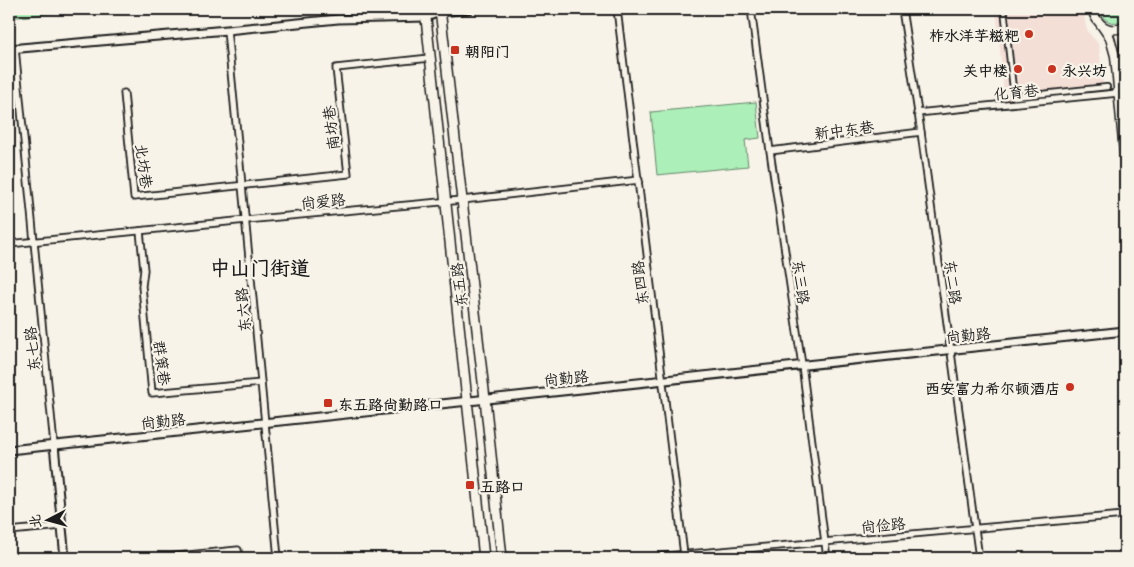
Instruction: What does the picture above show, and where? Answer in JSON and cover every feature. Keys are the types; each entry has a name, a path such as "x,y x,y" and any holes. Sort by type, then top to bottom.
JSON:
{"main road":[{"path":"1092,9 1110,38 1113,49 1125,164"},
{"name":"东五路","path":"440,10 502,558"},
{"name":"东五路","path":"425,13 484,558"},
{"path":"1101,25 1112,29 1125,27"},
{"path":"1125,41 1123,56 1125,80"}],"street":[{"path":"12,49 338,19 425,13 440,10 469,9"},
{"name":"东四路","path":"617,9 684,554"},
{"name":"东三路","path":"751,9 802,365 827,558"},
{"name":"东二路","path":"902,9 921,132 979,558"},
{"path":"1004,9 1014,97 1107,87"},
{"name":"东六路","path":"227,30 278,558"},
{"name":"东七路","path":"12,49 35,242 65,558"},
{"name":"南坊巷","path":"242,186 348,174 336,68 430,58"},
{"name":"北坊巷","path":"124,93 134,197 242,186"},
{"name":"化育巷","path":"917,113 1118,93"},
{"name":"新中东巷","path":"770,151 921,132"},
{"name":"尚爱路","path":"9,244 446,202 639,180"},
{"name":"群策巷","path":"140,230 144,270 142,286 152,394 261,383"},
{"name":"尚勤路","path":"9,450 1125,331"},
{"name":"尚俭路","path":"643,558 1125,515"},
{"path":"9,531 62,526"},
{"path":"156,558 238,550 239,558"}],"shaded area":[{"name":"永兴坊","path":"996,9 1083,9 1086,27 1099,45 1104,92 1005,102"}],"green space":[{"path":"9,9 72,9 73,11 9,18"},
{"path":"1099,9 1125,9 1125,19 1109,22 1103,17"},
{"path":"756,102 760,138 745,140 748,166 657,175 651,112"}],"place":[{"name":"柞水洋芋糍粑","path":"1029,34"},
{"name":"朝阳门","path":"455,50"},
{"name":"关中楼","path":"1018,69"},
{"name":"永兴坊","path":"1052,69"},
{"name":"西安富力希尔顿酒店","path":"1070,387"},
{"name":"东五路尚勤路口","path":"328,403"},
{"name":"五路口","path":"470,485"}],"district":[{"name":"中山门街道","path":"260,267"}]}
